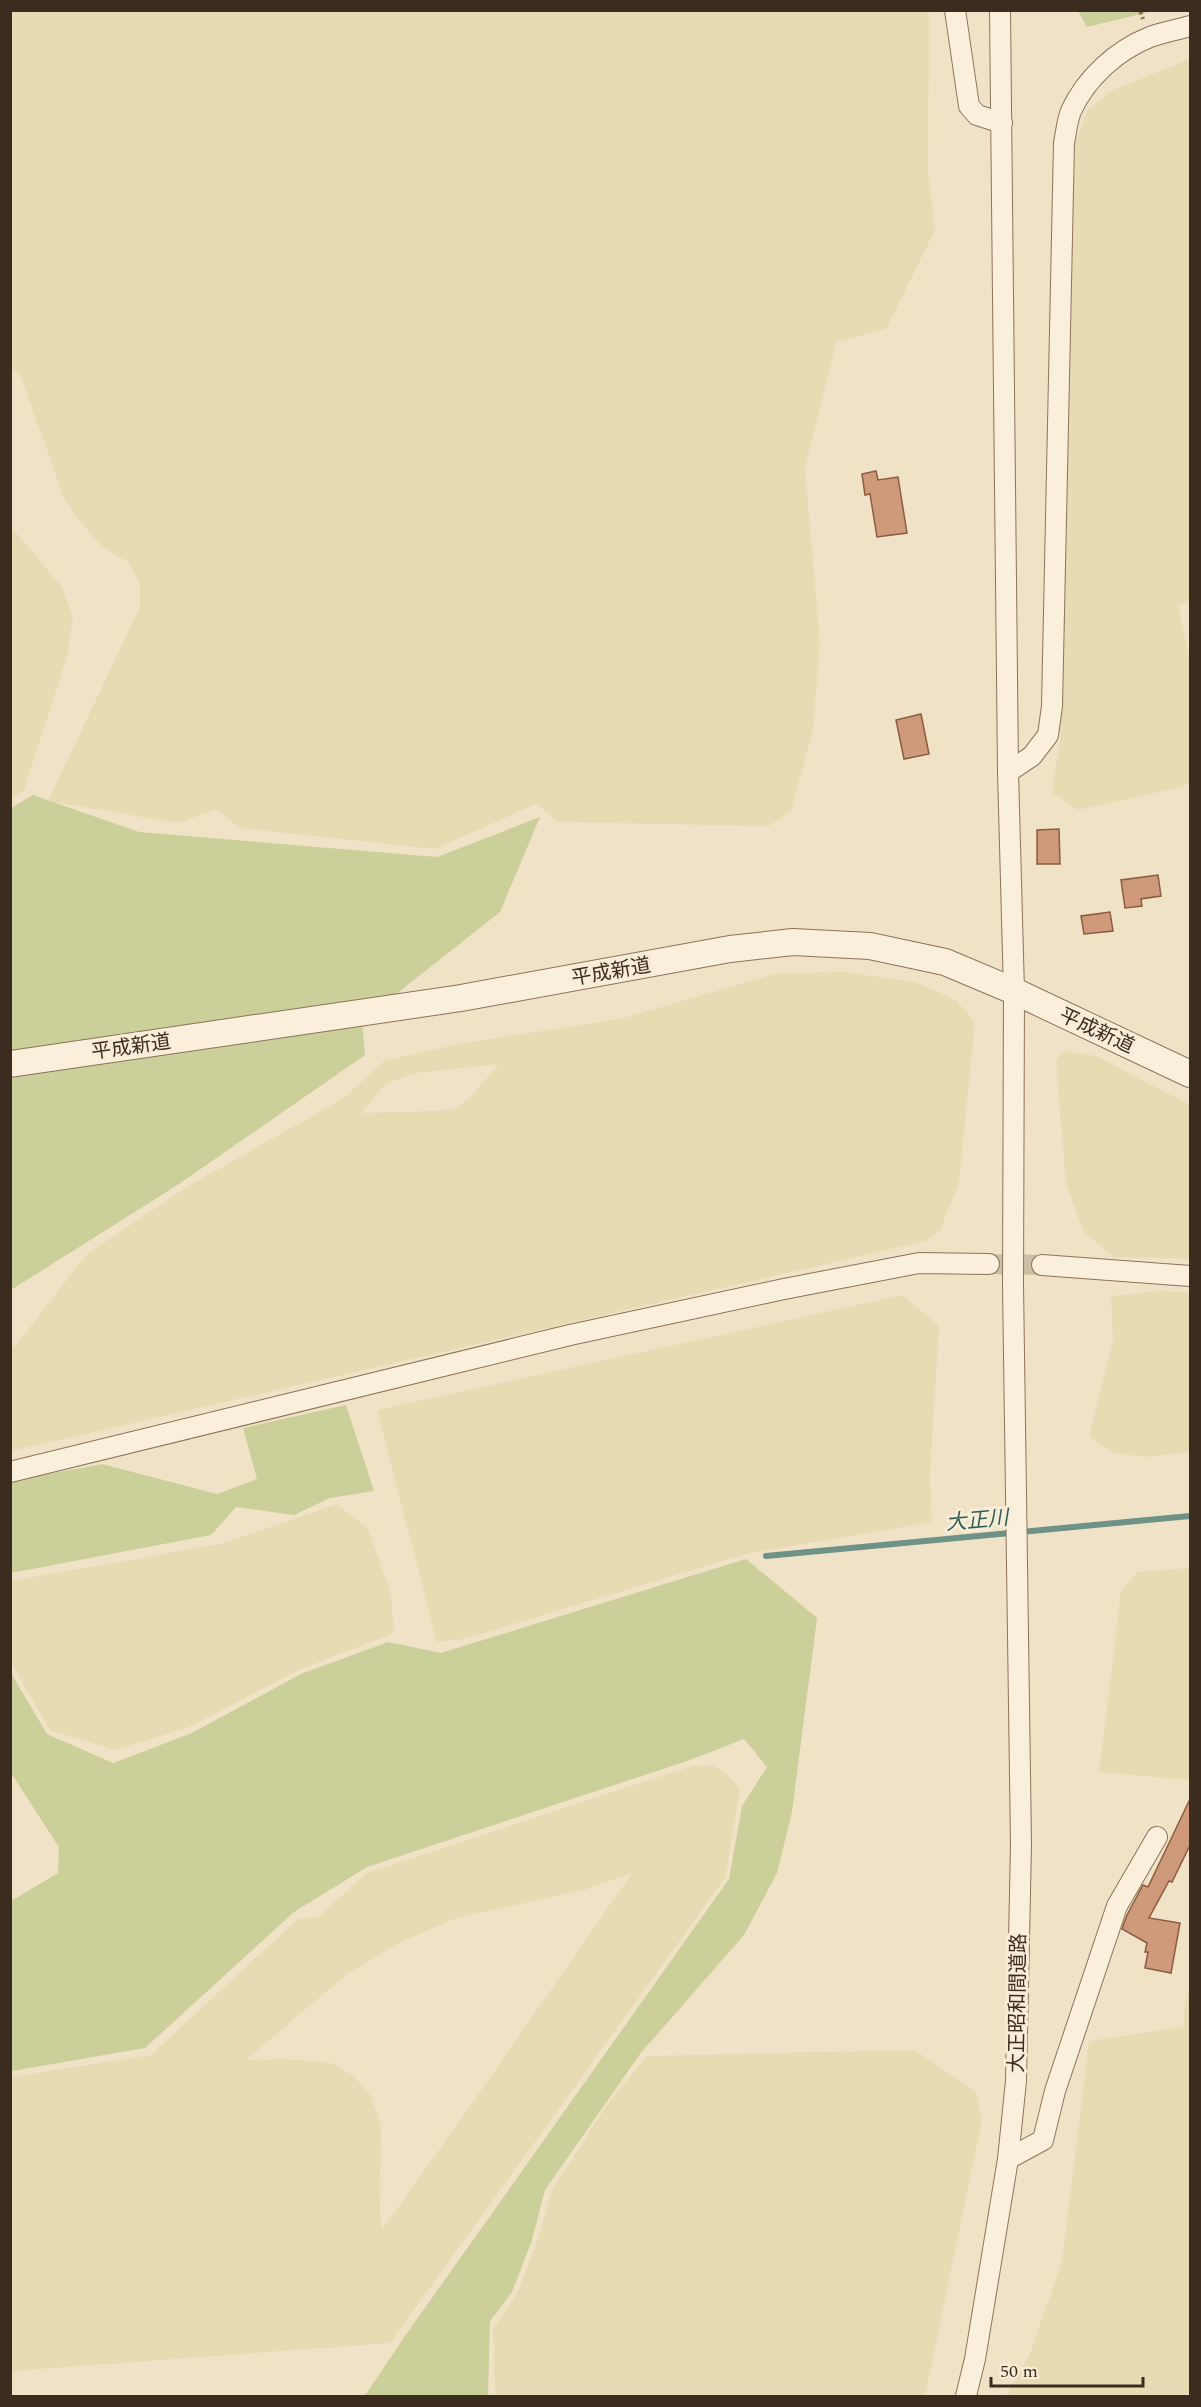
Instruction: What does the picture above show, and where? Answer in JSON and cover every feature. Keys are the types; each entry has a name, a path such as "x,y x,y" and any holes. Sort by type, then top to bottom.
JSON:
{"street":[{"path":"955,10 969,106 977,115 1002,123"},
{"name":"大正昭和間道路","path":"966,2397 975,2359 1008,2159 1016,2081 1021,1845 1013,1284 1014,991 1008,772 1000,10"},
{"path":"1008,772 1032,756 1048,735 1053,706 1064,143 1071,113 1083,89 1106,64 1120,53 1150,37 1191,26"},
{"name":"平成新道","path":"10,1064 461,998 730,949 793,942 870,946 945,962 1014,991 1191,1074"},
{"path":"10,1472 570,1335 784,1289 919,1263 989,1264"},
{"path":"1042,1265 1191,1276"},
{"path":"1008,2159 1042,2140 1055,2091 1117,1906 1157,1837"}],"shaded area":[{"path":"10,11 929,11 928,175 935,230 886,329 836,342 805,469 820,642 813,729 791,811 769,826 559,822 536,804 435,849 240,828 217,809 178,823 48,801 140,607 140,584 128,562 101,546 64,498 21,377 11,367"},
{"path":"1190,59 1190,600 1178,605 1190,663 1190,782 1181,787 1078,810 1052,792 1060,743 1073,149 1087,111 1113,90"},
{"path":"11,527 62,587 73,618 67,656 24,790 11,798"},
{"path":"843,972 915,982 956,1000 975,1022 959,1183 939,1232 926,1241 11,1451 11,1349 87,1254 187,1187 344,1098 384,1061 458,1044 620,1019 775,974","holes":["499,1064 471,1096 457,1108 435,1111 361,1113 385,1084 415,1073"]},
{"path":"1063,1051 1096,1056 1190,1105 1190,1259 1114,1257 1084,1232 1066,1184 1056,1060"},
{"path":"1159,1291 1190,1292 1190,1452 1146,1457 1113,1453 1089,1436 1113,1341 1111,1296"},
{"path":"903,1295 939,1326 930,1476 932,1522 745,1554 464,1639 437,1642 377,1410"},
{"path":"337,1504 368,1529 391,1594 394,1633 301,1669 189,1727 115,1750 50,1730 11,1662 11,1581 220,1544"},
{"path":"1190,1568 1190,1780 1099,1772 1121,1591 1137,1572"},
{"path":"712,1765 726,1774 740,1789 725,1878 390,2343 11,2371 11,2077 151,2055 298,1919 318,1917 367,1873 692,1766","holes":["632,1873 382,2230 381,2125 371,2096 353,2075 331,2063 286,2059 246,2060 347,1974 401,1942 456,1918 584,1890"]},
{"path":"1187,1992 1190,1992 1190,2396 1007,2396 1029,2356 1062,2262 1089,2041 1183,2027"},
{"path":"915,2050 976,2092 982,2120 925,2396 495,2396 493,2330 517,2293 537,2242 552,2190 607,2105 647,2056"}],"green space":[{"path":"1078,11 1153,11 1087,27"},
{"path":"33,795 139,832 437,857 540,817 500,912 362,1021 365,1055 179,1184 11,1290 11,808"},
{"path":"346,1405 374,1491 330,1498 294,1515 236,1507 211,1535 11,1573 11,1481 102,1464 217,1494 257,1479 243,1428"},
{"path":"746,1559 817,1618 792,1812 777,1873 744,1935 640,2054 545,2190 531,2243 512,2292 490,2321 488,2396 357,2396 366,2394 729,1879 742,1806 767,1767 744,1739 687,1761 367,1867 294,1912 145,2048 12,2071 11,1901 58,1873 59,1847 11,1773 11,1673 47,1734 113,1763 192,1733 301,1674 388,1642 441,1653"}],"building":[{"path":"876,471 878,480 898,477 907,533 877,537 870,494 865,495 862,474"},
{"path":"921,714 929,754 904,759 896,720"},
{"path":"1059,829 1060,864 1037,864 1037,830"},
{"path":"1158,875 1161,896 1141,899 1142,906 1125,908 1121,880"},
{"path":"1110,912 1113,931 1084,934 1081,916"},
{"path":"1191,1797 1191,1843 1172,1882 1169,1881 1149,1918 1180,1923 1171,1973 1145,1968 1147,1943 1122,1929 1143,1885 1148,1887"}],"waterway":[{"name":"大正川","path":"766,1556 1190,1516"}],"tunnel":[{"path":"989,1264 1042,1265"}]}
